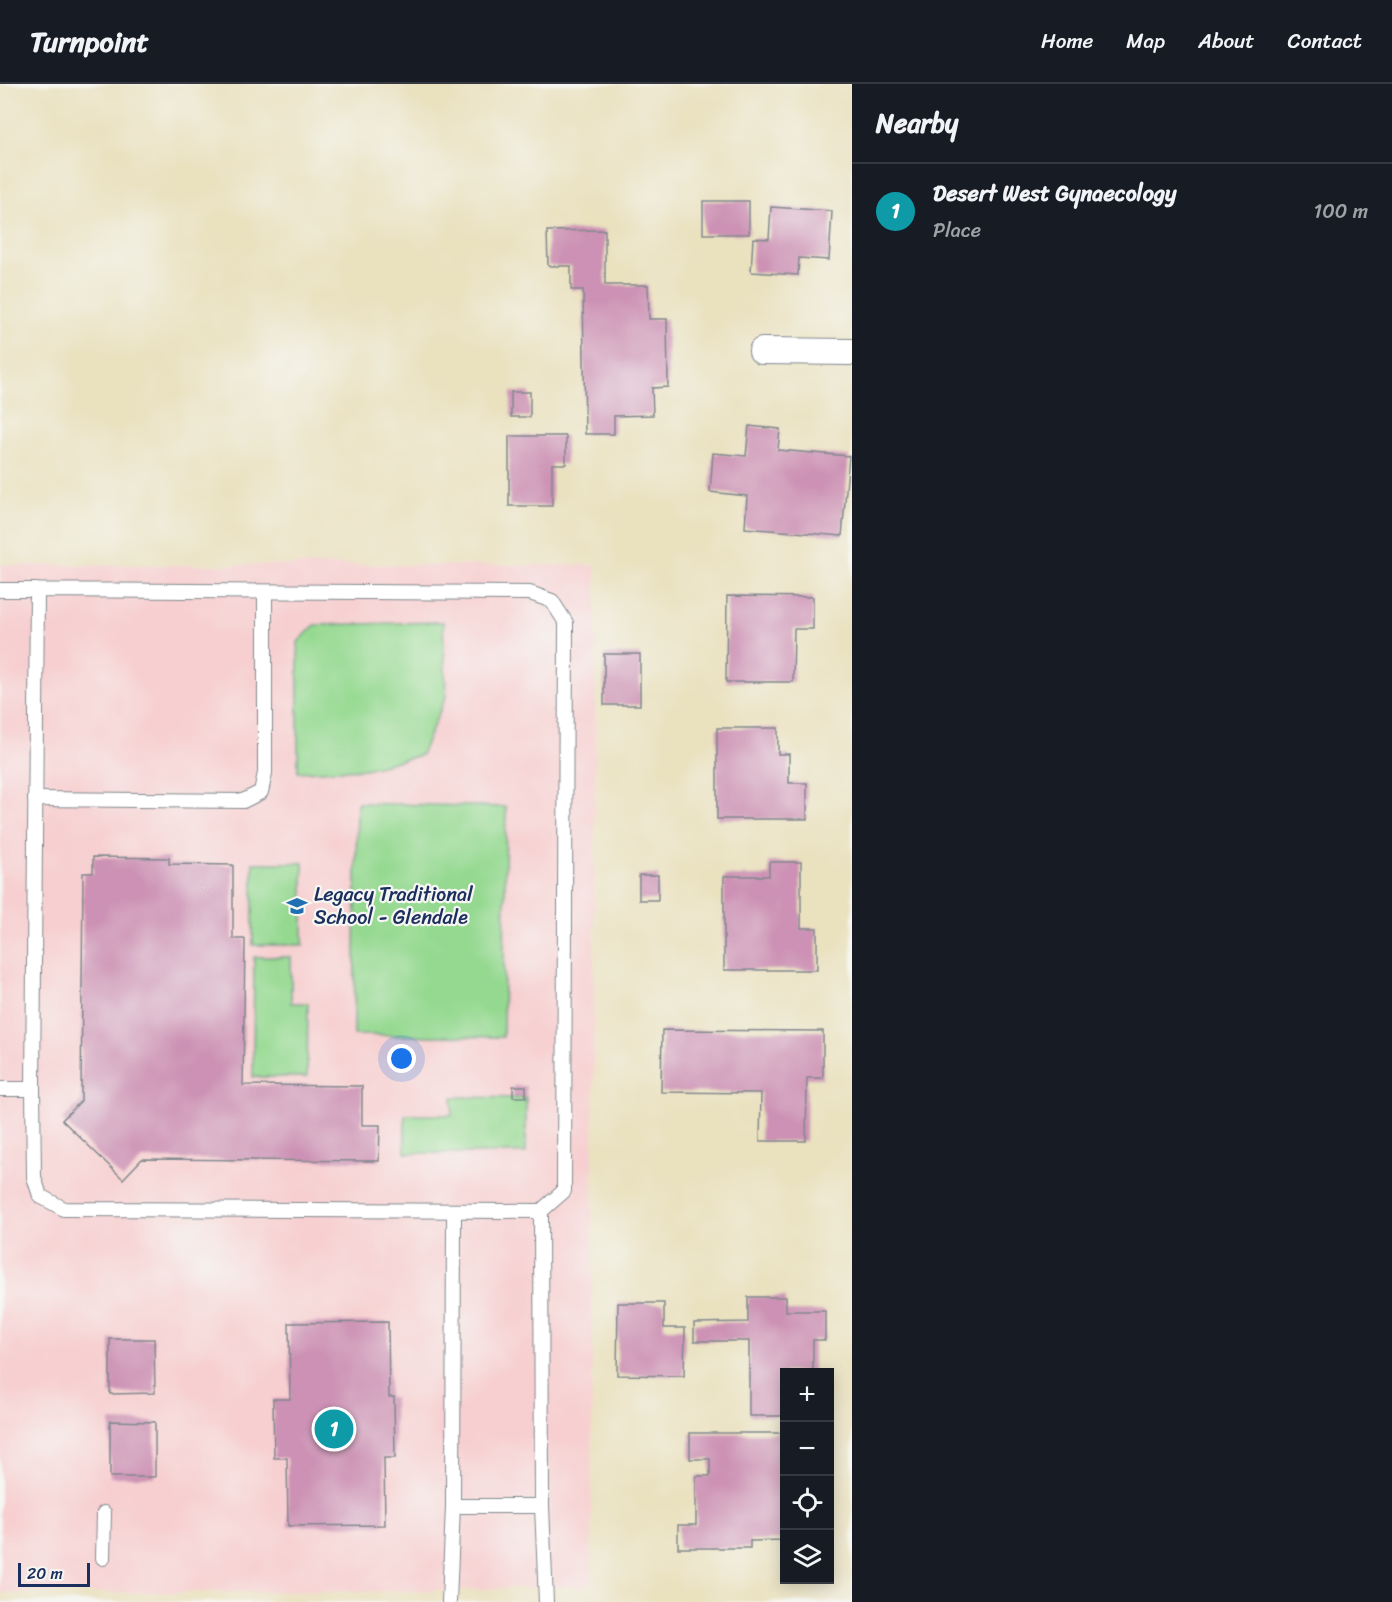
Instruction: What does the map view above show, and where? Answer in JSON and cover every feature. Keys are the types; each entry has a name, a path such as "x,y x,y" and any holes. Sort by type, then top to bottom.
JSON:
{"street":[{"path":"762,351 852,352"}],"lane":[{"path":"0,590 37,590 265,592 530,593 552,601 566,623 564,1191 542,1211 64,1209 40,1196 34,1177 33,1089 37,590"},
{"path":"34,800 243,801 261,792 265,773 265,592"},
{"path":"0,1089 33,1089"},
{"path":"449,1602 453,1506 454,1211"},
{"path":"542,1211 542,1506 546,1602"},
{"path":"453,1506 542,1506"},
{"path":"104,1513 104,1558"}],"shaded area":[{"name":"Legacy Traditional School - Glendale","path":"0,565 596,565 591,1586 407,1591 0,1593"}],"green space":[{"path":"443,622 446,696 421,755 365,769 298,772 298,642 315,625"},
{"path":"357,803 506,807 503,1037 354,1035"},
{"path":"253,863 303,863 303,945 253,945"},
{"path":"254,957 291,957 291,1003 308,1003 307,1077 253,1077"},
{"path":"452,1097 526,1098 526,1153 405,1153 405,1115 452,1115"}],"building":[{"path":"703,201 749,201 749,234 703,234"},
{"path":"771,207 832,211 829,260 799,258 798,275 751,272 753,238 769,239"},
{"path":"605,230 605,285 648,285 649,319 667,319 668,387 652,388 653,415 614,416 614,434 585,434 583,290 571,290 571,266 548,266 547,231"},
{"path":"511,392 530,392 530,417 511,417"},
{"path":"749,426 780,429 778,450 849,456 842,536 745,528 747,496 710,492 713,453 746,456"},
{"path":"509,436 566,436 566,464 552,464 552,506 509,506"},
{"path":"727,596 813,597 813,629 794,629 793,682 726,682"},
{"path":"604,654 640,654 640,705 604,705"},
{"path":"717,728 778,728 778,754 789,754 789,783 807,783 807,819 717,819"},
{"path":"93,857 169,858 169,864 233,865 233,939 245,939 243,1085 362,1086 362,1125 380,1125 379,1161 142,1159 123,1179 62,1120 81,1101 83,873 93,873"},
{"path":"769,862 801,862 801,928 817,928 817,970 724,970 724,876 769,876"},
{"path":"639,875 658,875 658,900 639,900"},
{"path":"662,1030 823,1031 823,1078 807,1078 806,1141 760,1141 761,1093 661,1092"},
{"path":"513,1086 526,1086 526,1097 513,1097"},
{"path":"748,1297 786,1297 786,1311 825,1311 825,1340 813,1340 813,1368 780,1368 780,1416 749,1416 749,1341 694,1341 694,1323 748,1322"},
{"path":"618,1303 664,1303 664,1328 685,1328 684,1376 617,1375"},
{"path":"388,1322 389,1397 394,1397 395,1458 384,1458 385,1525 288,1526 287,1458 274,1458 273,1399 290,1399 289,1323"},
{"path":"110,1339 154,1339 155,1393 110,1394"},
{"path":"110,1421 155,1422 155,1477 110,1477"},
{"path":"690,1433 780,1433 780,1540 750,1541 750,1548 678,1548 678,1525 696,1525 696,1476 710,1476 710,1459 690,1459"}],"place":[{"name":"Legacy Traditional School - Glendale","path":"297,906"},
{"name":"Desert West Gynaecology","path":"334,1429"}]}
